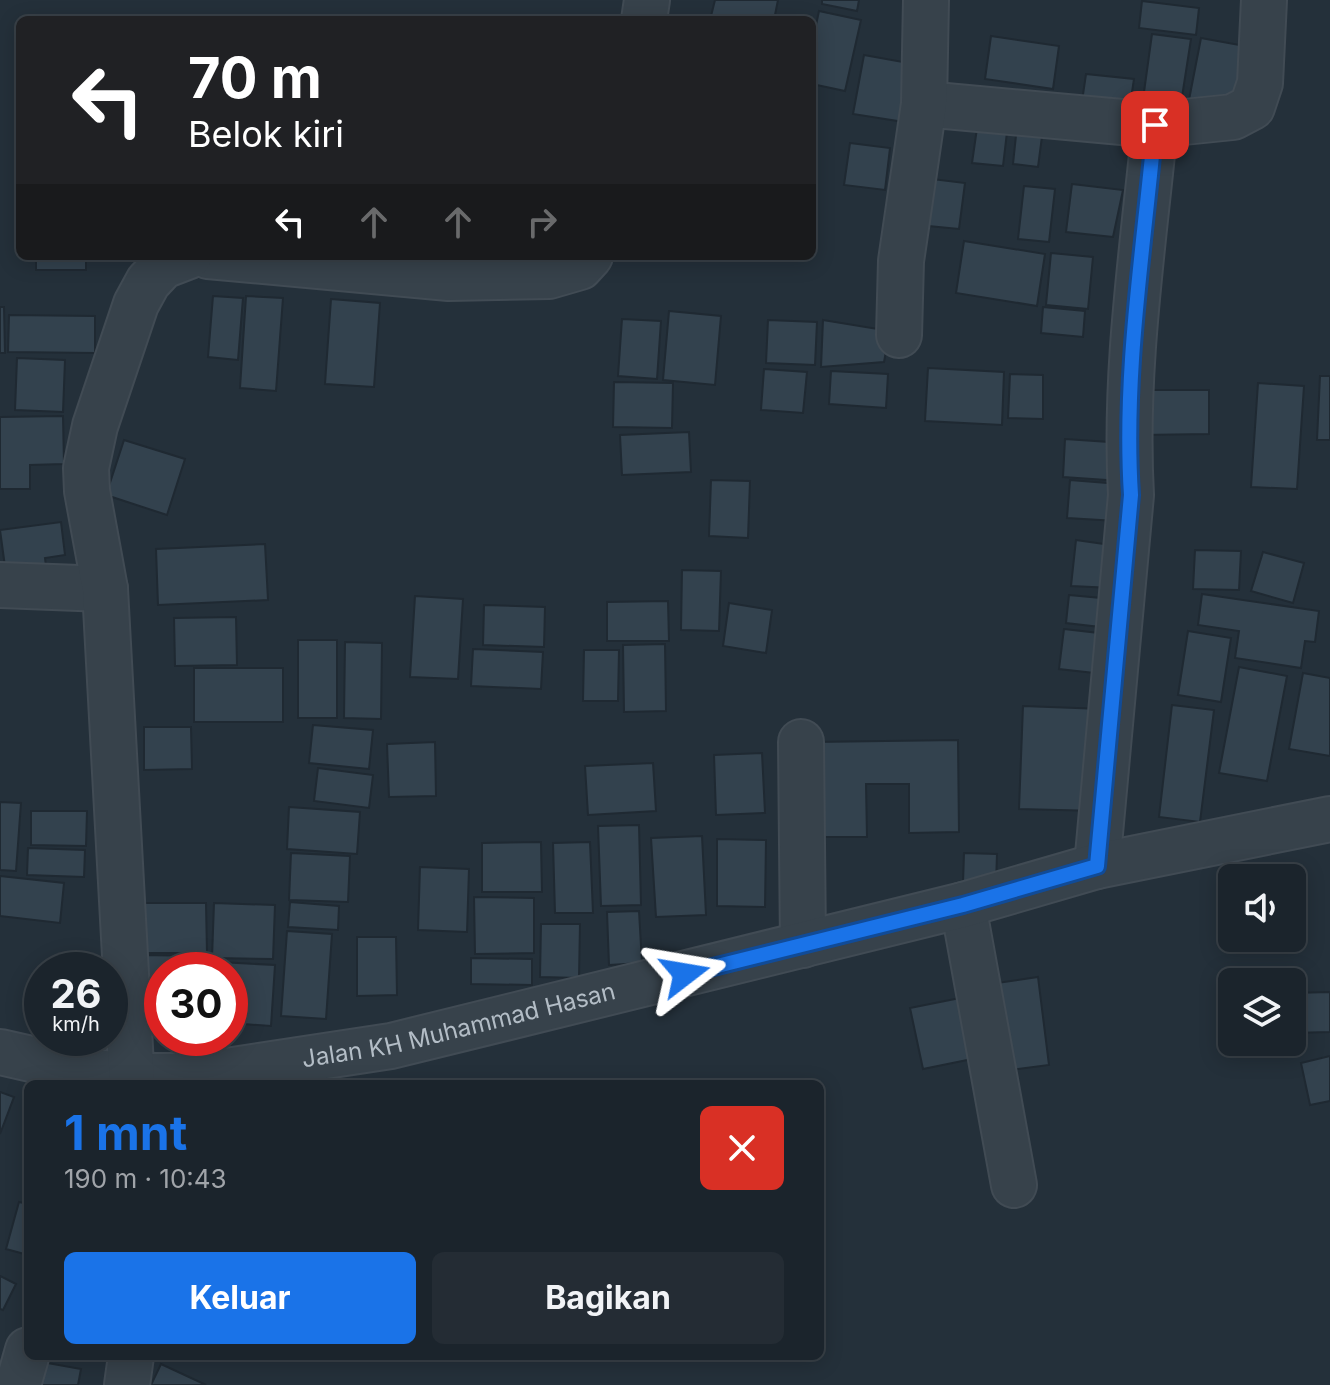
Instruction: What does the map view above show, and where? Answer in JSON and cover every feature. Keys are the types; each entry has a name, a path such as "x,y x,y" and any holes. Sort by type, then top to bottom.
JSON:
{"street":[{"path":"899,335 901,261 924,104 926,0"},
{"path":"924,104 1155,125 1233,117 1252,107 1260,83 1264,0"},
{"path":"1097,866 1131,495 1130,390 1155,125"},
{"path":"131,1080 105,589 87,491 86,468 95,426 136,304 148,282 163,266 179,260"},
{"path":"252,260 449,278 549,276 580,267 586,260"},
{"path":"0,585 105,589"},
{"path":"801,742 803,945"},
{"name":"Jalan KH Muhammad Hasan","path":"0,1052 131,1080 194,1076 391,1046 963,905 1097,866 1330,819"},
{"path":"963,905 1014,1185"},
{"path":"18,1385 25,1360"},
{"path":"127,1385 130,1360"}],"building":[{"path":"715,0 778,0 775,16 711,16"},
{"path":"822,0 859,0 857,11 822,4"},
{"path":"1142,1 1199,8 1196,35 1139,28"},
{"path":"819,11 861,20 845,91 816,85 816,25"},
{"path":"1152,34 1191,39 1182,97 1144,92"},
{"path":"991,36 1059,46 1053,89 985,79"},
{"path":"1201,38 1245,46 1233,112 1188,105"},
{"path":"864,55 914,64 904,122 853,114"},
{"path":"1086,74 1134,79 1129,112 1081,108"},
{"path":"1017,126 1043,129 1038,167 1013,164"},
{"path":"977,128 1007,132 1003,166 972,163"},
{"path":"850,143 890,148 885,190 844,185"},
{"path":"924,178 965,183 959,229 918,225"},
{"path":"1072,184 1123,190 1113,237 1066,232"},
{"path":"1024,186 1055,189 1049,242 1018,239"},
{"path":"964,241 1045,254 1037,306 956,293"},
{"path":"1051,253 1093,257 1088,309 1046,305"},
{"path":"36,260 86,260 86,270 36,270"},
{"path":"213,296 243,298 238,360 208,357"},
{"path":"246,296 283,298 276,391 240,388"},
{"path":"331,299 380,303 374,387 325,384"},
{"path":"0,307 4,307 5,353 0,353"},
{"path":"1043,307 1085,311 1083,337 1041,333"},
{"path":"669,311 721,316 715,385 663,380"},
{"path":"9,315 95,316 95,353 8,352"},
{"path":"622,319 661,321 657,379 618,376"},
{"path":"768,320 817,322 815,365 766,363"},
{"path":"823,320 890,331 884,362 821,367"},
{"path":"17,358 65,360 63,412 15,410"},
{"path":"928,368 1004,372 1002,425 925,421"},
{"path":"764,369 807,372 803,413 761,410"},
{"path":"831,371 888,374 886,408 829,404"},
{"path":"1010,374 1043,375 1043,419 1008,418"},
{"path":"1320,376 1330,376 1330,440 1317,440"},
{"path":"614,382 673,383 672,428 613,427"},
{"path":"1258,383 1304,386 1297,489 1251,487"},
{"path":"1140,390 1209,390 1209,434 1140,435"},
{"path":"63,416 64,464 30,465 30,489 0,489 0,417"},
{"path":"689,432 691,472 622,475 620,435"},
{"path":"1065,439 1124,443 1121,481 1063,477"},
{"path":"124,440 185,459 167,515 106,495"},
{"path":"711,480 750,481 748,538 709,536"},
{"path":"1070,480 1120,484 1117,521 1067,518"},
{"path":"61,522 65,555 45,558 47,574 6,574 0,530"},
{"path":"1076,540 1118,546 1113,588 1071,586"},
{"path":"265,544 268,600 158,605 156,549"},
{"path":"1195,550 1241,551 1239,590 1193,589"},
{"path":"1263,552 1304,563 1293,603 1251,591"},
{"path":"682,570 721,571 719,631 681,630"},
{"path":"1202,594 1319,611 1315,642 1305,641 1301,668 1235,658 1239,631 1198,625"},
{"path":"1069,595 1112,599 1109,628 1066,623"},
{"path":"415,596 463,599 458,679 410,677"},
{"path":"668,601 669,641 607,641 607,602"},
{"path":"729,603 772,610 766,653 723,646"},
{"path":"484,605 545,607 544,647 483,645"},
{"path":"236,617 237,665 175,666 174,618"},
{"path":"1064,629 1116,635 1112,675 1059,669"},
{"path":"1188,631 1231,638 1221,702 1178,695"},
{"path":"298,640 337,640 337,718 298,718"},
{"path":"345,642 382,643 381,719 344,718"},
{"path":"665,644 666,711 624,712 623,645"},
{"path":"473,649 543,652 541,689 471,686"},
{"path":"584,650 619,650 618,701 583,701"},
{"path":"1239,667 1287,676 1267,781 1219,773"},
{"path":"194,668 283,668 283,722 194,722"},
{"path":"1303,673 1330,678 1330,756 1289,749"},
{"path":"1172,705 1214,710 1200,822 1159,817"},
{"path":"1023,706 1102,709 1098,811 1019,809"},
{"path":"313,725 373,730 369,769 309,763"},
{"path":"144,727 191,727 192,769 144,770"},
{"path":"958,740 959,832 909,833 909,784 866,784 867,837 815,837 813,742"},
{"path":"435,742 436,796 389,797 387,744"},
{"path":"762,753 765,813 716,815 714,755"},
{"path":"653,763 656,811 588,815 585,766"},
{"path":"318,768 373,775 369,808 314,801"},
{"path":"0,802 21,803 16,871 0,870"},
{"path":"289,807 360,812 357,854 287,849"},
{"path":"31,811 87,811 86,846 31,845"},
{"path":"639,825 641,905 601,906 598,826"},
{"path":"702,836 706,915 656,917 651,838"},
{"path":"717,839 766,840 765,907 717,906"},
{"path":"541,842 542,892 482,892 482,843"},
{"path":"590,842 593,913 555,913 553,843"},
{"path":"28,848 85,850 84,877 27,875"},
{"path":"291,853 350,856 348,902 289,900"},
{"path":"964,853 997,854 996,884 963,883"},
{"path":"420,867 469,869 467,932 418,930"},
{"path":"0,876 64,883 60,923 0,916"},
{"path":"474,897 534,898 534,953 475,954"},
{"path":"290,902 339,906 338,930 288,927"},
{"path":"138,903 206,903 207,952 138,953"},
{"path":"214,903 275,905 273,959 248,959 248,952 212,952"},
{"path":"639,911 642,963 609,965 607,912"},
{"path":"541,924 580,924 579,978 540,977"},
{"path":"287,931 332,934 326,1019 281,1016"},
{"path":"357,937 396,937 397,995 357,996"},
{"path":"139,955 144,955 144,1002 138,1002"},
{"path":"471,958 532,959 532,985 471,984"},
{"path":"248,964 275,965 271,1026 248,1024"},
{"path":"1038,977 1049,1065 1002,1071 990,984"},
{"path":"1330,992 1330,1032 1306,1033 1306,993"},
{"path":"965,997 977,1058 923,1069 910,1008"},
{"path":"1330,1056 1330,1101 1310,1105 1301,1063"},
{"path":"0,1092 14,1097 0,1134"},
{"path":"19,1202 24,1203 24,1254 6,1249"},
{"path":"0,1276 16,1284 3,1310 0,1309"},
{"path":"42,1362 81,1369 78,1385 37,1385"},
{"path":"161,1364 206,1385 151,1385"}],"route":[{"path":"685,974 963,905 1097,866 1131,495 1130,390 1155,125"}]}
